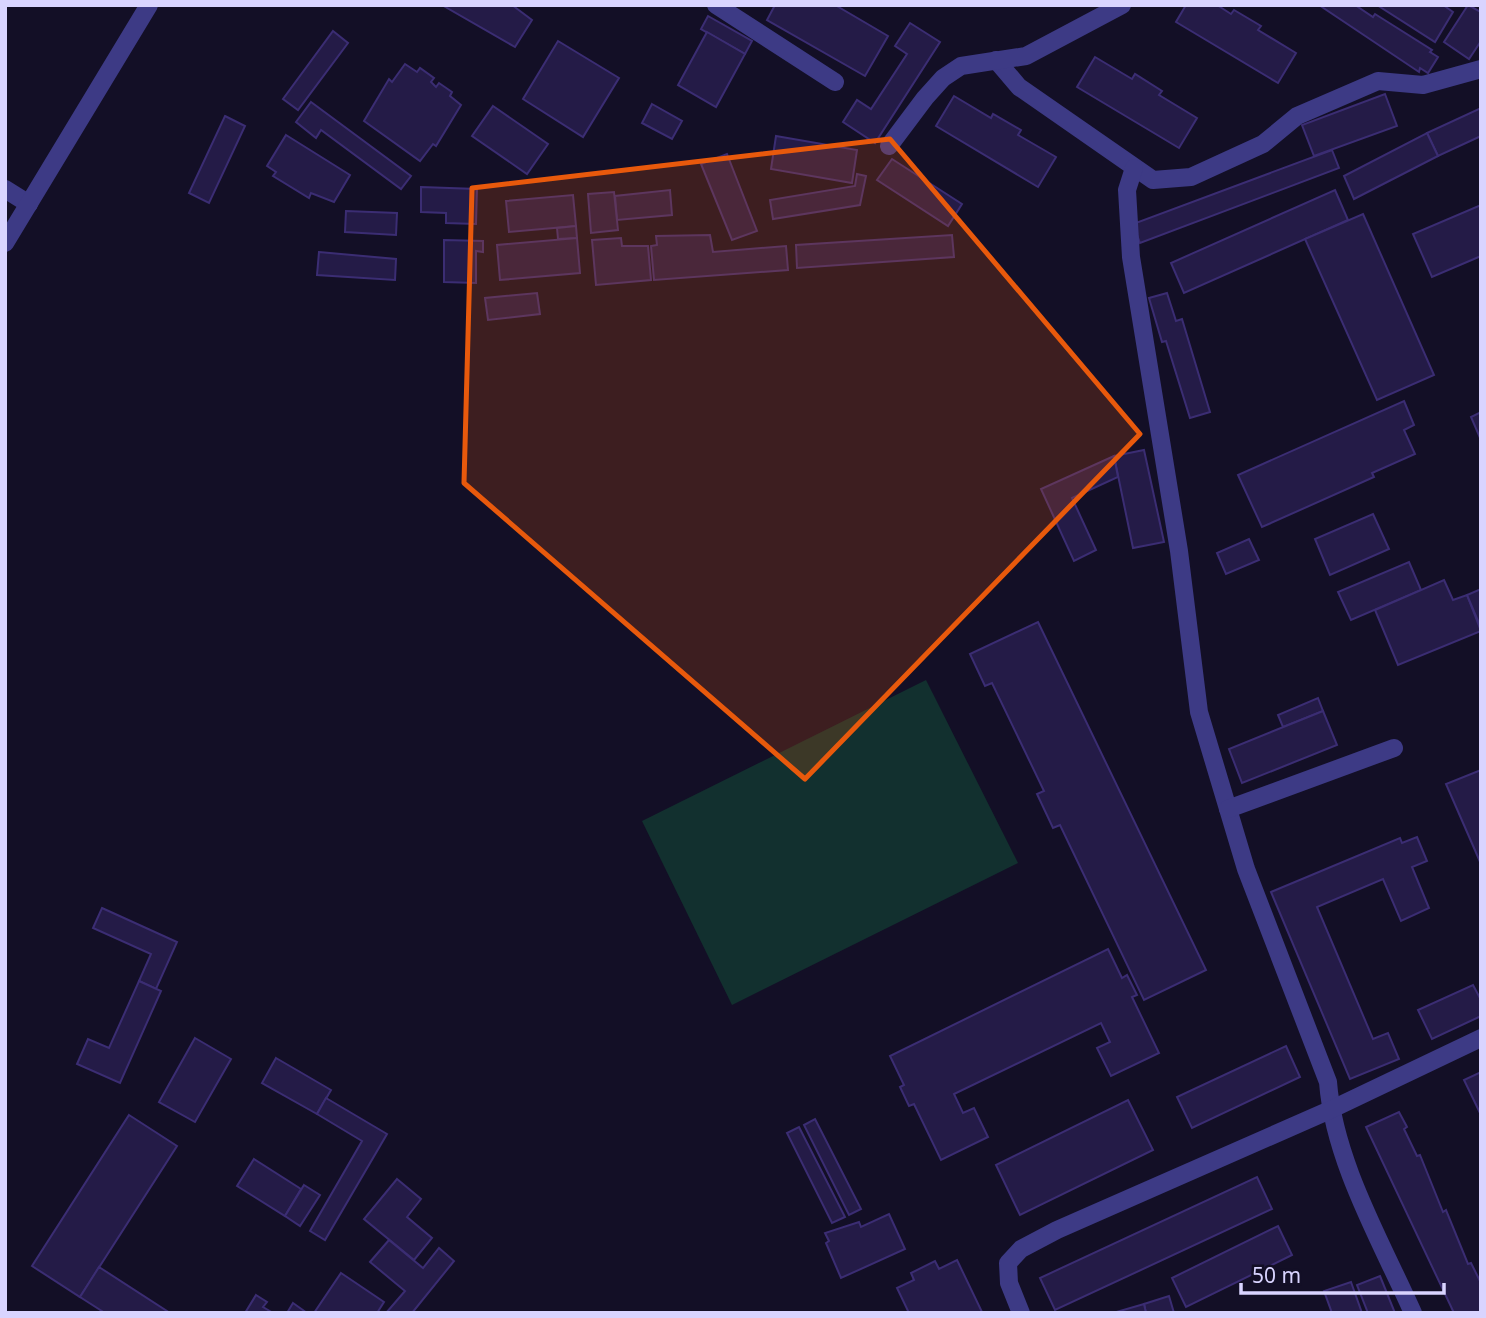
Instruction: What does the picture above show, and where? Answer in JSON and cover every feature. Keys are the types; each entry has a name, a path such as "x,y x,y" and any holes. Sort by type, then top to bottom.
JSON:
{"street":[{"path":"5,243 149,5"},
{"path":"716,5 835,82"},
{"path":"889,146 943,78 961,66 1026,56 1122,5"},
{"path":"996,60 1019,87 1153,180 1191,177 1263,144 1297,116 1378,81 1423,85 1481,69"},
{"path":"1134,168 1127,190 1131,257 1179,551 1199,712 1246,869 1328,1082 1330,1110 1340,1146 1413,1313"},
{"path":"5,189 29,204"},
{"path":"1228,809 1394,748"},
{"path":"1021,1313 1009,1283 1008,1263 1021,1248 1330,1110 1481,1038"}],"highlighted area":[{"path":"890,139 1140,434 805,779 464,483 472,188"}],"green space":[{"path":"926,680 1018,863 732,1005 642,821"}],"building":[{"path":"442,5 512,5 532,20 515,47"},
{"path":"775,5 835,5 888,36 865,76 767,20"},
{"path":"1186,5 1217,5 1231,14 1234,10 1261,26 1258,30 1296,53 1278,83 1176,22"},
{"path":"1319,5 1355,5 1373,17 1375,14 1432,50 1430,52 1438,57 1428,73 1420,68 1419,72"},
{"path":"1377,5 1443,5 1453,12 1435,42"},
{"path":"1468,5 1481,12 1481,41 1469,59 1444,42"},
{"path":"708,16 752,41 745,54 701,29"},
{"path":"910,23 940,42 875,143 843,122 857,100 871,109 907,54 895,46"},
{"path":"333,31 348,43 298,110 283,99"},
{"path":"707,32 745,54 716,107 678,85"},
{"path":"558,41 619,78 583,137 523,99"},
{"path":"1095,57 1132,79 1135,74 1162,91 1159,95 1197,118 1179,148 1077,87"},
{"path":"405,64 417,72 420,68 434,78 431,82 436,87 439,83 452,92 450,96 461,105 436,146 433,144 420,161 364,121 389,79 392,82"},
{"path":"1385,94 1397,126 1314,156 1302,125"},
{"path":"954,96 991,118 993,114 1021,130 1018,135 1056,157 1038,187 936,126"},
{"path":"311,102 411,176 401,189 321,130 316,138 296,122"},
{"path":"652,104 682,121 672,139 642,123"},
{"path":"493,106 548,144 527,174 472,136"},
{"path":"1481,108 1481,136 1438,156 1427,133"},
{"path":"225,116 245,126 209,203 189,193"},
{"path":"1427,133 1438,156 1354,199 1344,176"},
{"path":"286,135 350,175 334,202 311,193 309,198 273,176 276,172 267,166"},
{"path":"776,136 857,150 852,183 771,169"},
{"path":"1332,150 1339,168 1140,243 1133,224"},
{"path":"727,154 757,231 732,240 701,164"},
{"path":"892,159 962,204 948,226 877,180"},
{"path":"857,174 866,176 860,205 773,219 770,200 855,186"},
{"path":"421,187 477,189 476,224 446,223 446,213 421,212"},
{"path":"670,190 672,215 617,220 615,196"},
{"path":"1335,190 1348,220 1184,293 1171,263"},
{"path":"614,192 618,230 591,233 588,194"},
{"path":"573,195 576,226 509,232 506,201"},
{"path":"1481,205 1481,256 1432,277 1413,234"},
{"path":"346,211 397,213 396,235 345,232"},
{"path":"1363,214 1434,375 1377,400 1305,239"},
{"path":"576,226 577,238 558,239 557,228"},
{"path":"710,235 713,252 786,246 788,270 654,280 651,246 657,245 656,236"},
{"path":"952,235 954,257 797,268 796,245"},
{"path":"577,238 580,273 500,280 497,245"},
{"path":"621,238 622,246 648,246 651,280 596,285 592,240"},
{"path":"444,240 483,241 483,252 476,251 476,283 444,282"},
{"path":"319,252 396,259 395,280 317,275"},
{"path":"537,293 540,314 488,320 485,298"},
{"path":"1167,293 1176,321 1182,319 1210,412 1190,418 1166,341 1162,342 1149,298"},
{"path":"1404,401 1414,425 1404,430 1415,454 1372,473 1374,477 1262,527 1238,475"},
{"path":"1481,412 1481,440 1471,417"},
{"path":"1144,450 1164,542 1133,548 1114,456"},
{"path":"1114,456 1118,477 1072,498 1096,550 1074,561 1041,489"},
{"path":"1373,514 1389,549 1330,575 1315,539"},
{"path":"1249,539 1259,560 1226,574 1217,553"},
{"path":"1409,562 1421,590 1351,620 1338,592"},
{"path":"1444,580 1453,600 1467,595 1481,631 1398,665 1375,610"},
{"path":"1481,589 1481,628 1467,595"},
{"path":"1038,622 1206,970 1144,1000 1060,825 1053,828 1037,794 1044,791 992,683 985,686 970,654"},
{"path":"1318,698 1323,711 1283,727 1278,715"},
{"path":"1323,711 1337,745 1242,783 1229,749"},
{"path":"1481,770 1481,864 1446,784"},
{"path":"1417,837 1427,861 1412,867 1429,908 1401,921 1383,879 1317,907 1373,1039 1388,1033 1399,1059 1350,1079 1271,892 1400,838 1402,843"},
{"path":"102,908 177,942 156,989 139,981 151,954 93,928"},
{"path":"1108,949 1122,978 1127,975 1137,995 1132,997 1159,1053 1111,1076 1097,1048 1110,1042 1101,1023 954,1094 963,1113 974,1108 988,1137 941,1160 914,1104 909,1106 900,1087 904,1085 890,1056"},
{"path":"139,981 161,991 120,1083 77,1064 88,1039 109,1048"},
{"path":"1473,985 1481,1000 1481,1016 1432,1039 1418,1010"},
{"path":"195,1038 231,1059 195,1122 159,1102"},
{"path":"1286,1046 1300,1077 1192,1128 1177,1097"},
{"path":"276,1058 331,1090 317,1114 262,1083"},
{"path":"1481,1072 1481,1115 1464,1080"},
{"path":"326,1098 387,1134 325,1240 310,1231 362,1141 317,1114"},
{"path":"1128,1100 1153,1150 1020,1215 996,1165"},
{"path":"1399,1112 1407,1127 1404,1129 1417,1156 1420,1155 1443,1212 1446,1210 1468,1264 1471,1263 1481,1283 1481,1313 1454,1313 1366,1127"},
{"path":"129,1115 177,1146 80,1297 32,1266"},
{"path":"815,1119 861,1209 849,1215 804,1125"},
{"path":"799,1127 845,1217 832,1223 787,1133"},
{"path":"254,1159 301,1189 285,1216 237,1186"},
{"path":"1257,1177 1272,1209 1055,1310 1040,1278"},
{"path":"397,1179 421,1199 407,1217 432,1238 414,1260 364,1219"},
{"path":"304,1185 320,1195 300,1226 285,1216"},
{"path":"889,1214 905,1249 841,1278 826,1243 829,1241 825,1233 859,1222 861,1227"},
{"path":"1278,1226 1292,1255 1186,1307 1172,1278"},
{"path":"389,1240 423,1268 439,1248 454,1261 412,1313 386,1313 405,1291 370,1262"},
{"path":"957,1260 982,1312 909,1313 897,1288 914,1280 911,1273 935,1261 939,1269"},
{"path":"99,1267 170,1313 105,1313 80,1297"},
{"path":"341,1273 384,1302 377,1313 314,1313"},
{"path":"1380,1276 1395,1313 1368,1313 1357,1285"},
{"path":"1351,1282 1362,1313 1332,1313 1324,1291"},
{"path":"256,1295 267,1302 263,1307 273,1313 245,1313"},
{"path":"1169,1296 1174,1313 1146,1313 1144,1304"},
{"path":"293,1303 307,1313 287,1313"},
{"path":"1144,1304 1146,1313 1113,1313"}]}
